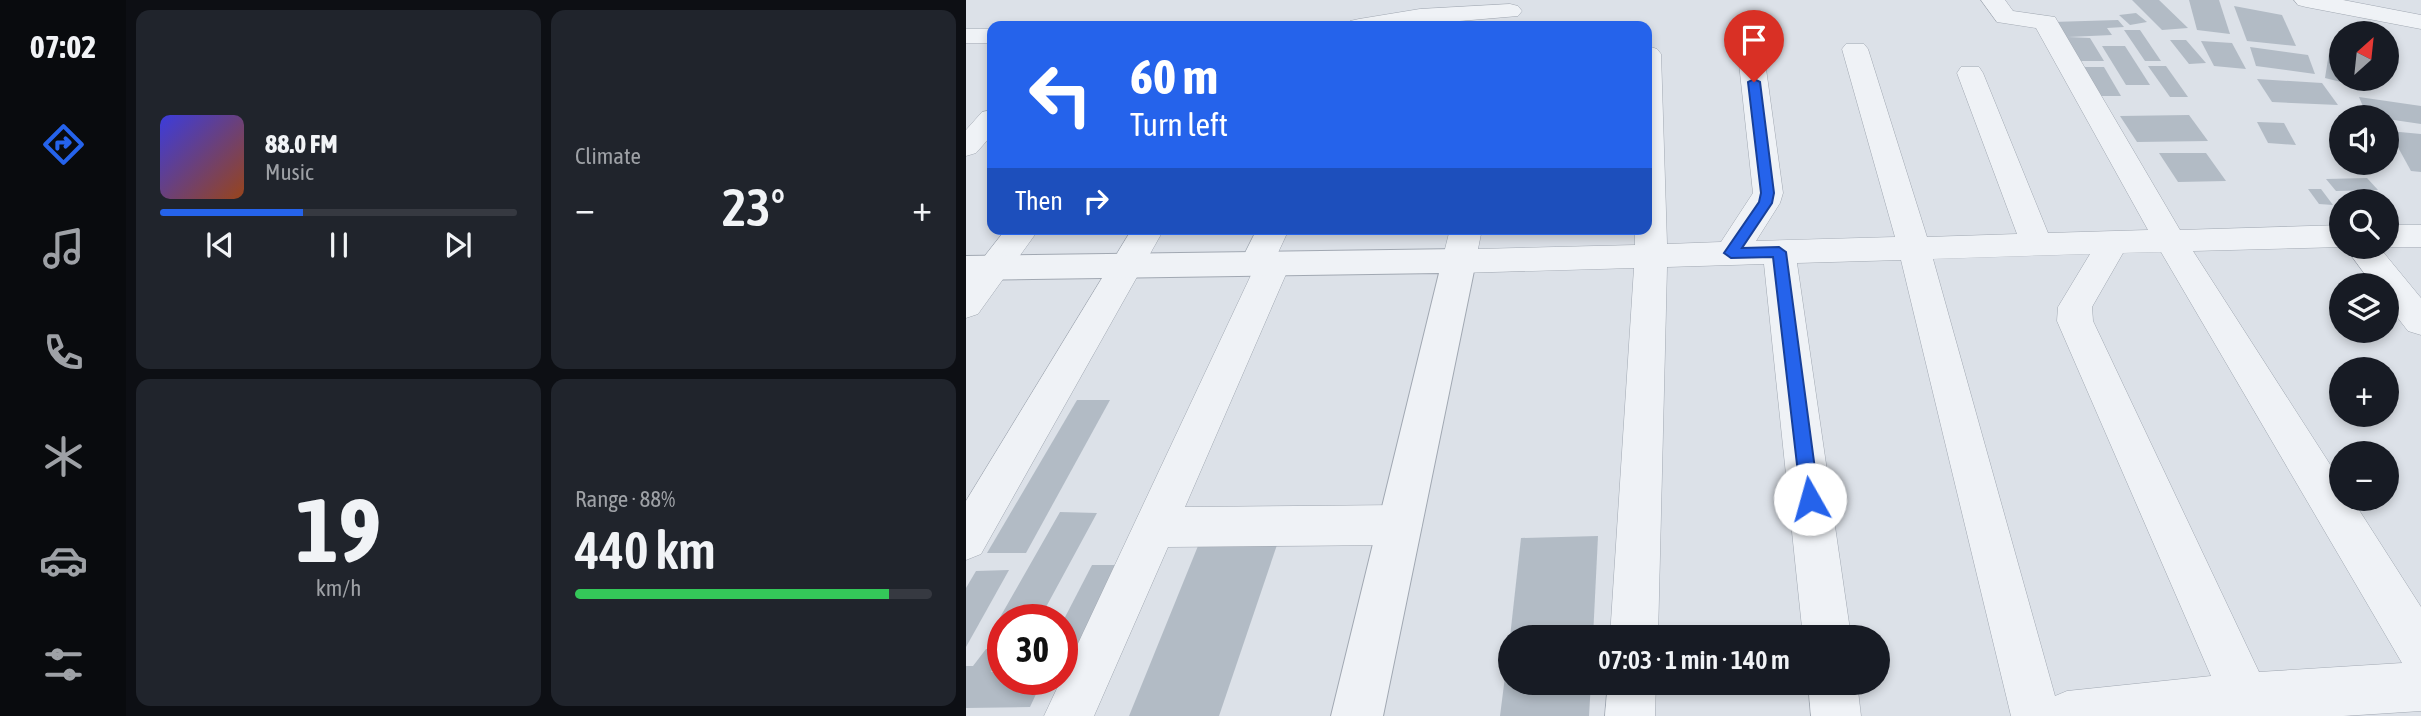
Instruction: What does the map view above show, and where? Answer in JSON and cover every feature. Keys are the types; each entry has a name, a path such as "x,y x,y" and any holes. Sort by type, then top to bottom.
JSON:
{"street":[{"path":"1993,0 2006,17 2046,22 2057,47 2171,242 2421,650"},
{"path":"2306,0 2421,22"},
{"path":"1391,21 1420,16 1509,12"},
{"path":"966,36 987,36"},
{"path":"1855,48 1914,248 2036,716"},
{"path":"1731,253 1765,203 1768,193 1751,54"},
{"path":"1970,73 2036,245"},
{"path":"966,147 987,124"},
{"path":"966,304 980,268 1016,235"},
{"path":"966,540 1144,235"},
{"path":"1635,625 1651,235"},
{"path":"980,268 1126,266 1267,253 1462,245 1651,255 2329,236"},
{"path":"2399,236 2421,236"},
{"path":"2113,243 2074,307 2075,321 2250,707"},
{"path":"1357,716 1462,245"},
{"path":"1779,252 1826,625"},
{"path":"1069,716 1154,527 1267,253"},
{"path":"2371,259 2421,322"},
{"path":"1154,527 1400,525"},
{"path":"2067,716 2250,707 2421,686"},
{"path":"1630,716 1631,695"},
{"path":"1834,695 1836,716"}],"building":[{"path":"2132,0 2159,0 2188,28 2162,30"},
{"path":"2189,0 2219,0 2230,34 2197,30"},
{"path":"2234,6 2282,15 2296,46 2247,41"},
{"path":"2136,13 2147,22 2130,25 2119,15"},
{"path":"2118,20 2124,27 2107,28 2112,35 2068,37 2090,38 2104,61 2078,61 2052,22"},
{"path":"2124,30 2140,30 2161,61 2145,61"},
{"path":"2170,40 2186,40 2206,63 2189,64"},
{"path":"2201,41 2232,43 2246,69 2214,66"},
{"path":"2102,46 2125,46 2150,85 2126,85"},
{"path":"2250,47 2308,55 2315,74 2256,66"},
{"path":"2329,53 2329,79 2325,78"},
{"path":"2148,66 2166,66 2188,97 2170,97"},
{"path":"2078,67 2104,67 2121,96 2094,96"},
{"path":"2257,79 2322,83 2338,105 2272,102"},
{"path":"2359,97 2421,106 2421,124 2399,121 2399,105 2362,105"},
{"path":"2189,115 2208,141 2137,142 2120,116"},
{"path":"2257,122 2284,123 2296,145 2268,143"},
{"path":"2399,132 2421,134 2421,172 2411,171 2399,149"},
{"path":"2159,153 2206,153 2226,181 2178,182"},
{"path":"2367,178 2377,189 2334,189 2326,179"},
{"path":"2308,189 2321,189 2329,200 2329,205 2319,204"},
{"path":"1077,400 1110,400 1026,553 987,553"},
{"path":"1060,512 1097,513 1048,604 1008,604"},
{"path":"1598,536 1594,625 1511,625 1521,538"},
{"path":"1279,539 1219,716 1129,716 1200,541"},
{"path":"1092,565 1123,565 1078,659 1078,604 1072,604"},
{"path":"1009,570 990,604 987,604 987,609 966,647 966,588 976,571"},
{"path":"987,649 987,695 1036,695 1030,707 966,708 966,666 973,666"},
{"path":"1503,695 1590,695 1589,716 1500,716"}],"route":[{"path":"1754,82 1768,193 1765,203 1731,253 1779,252 1810,499"}]}
